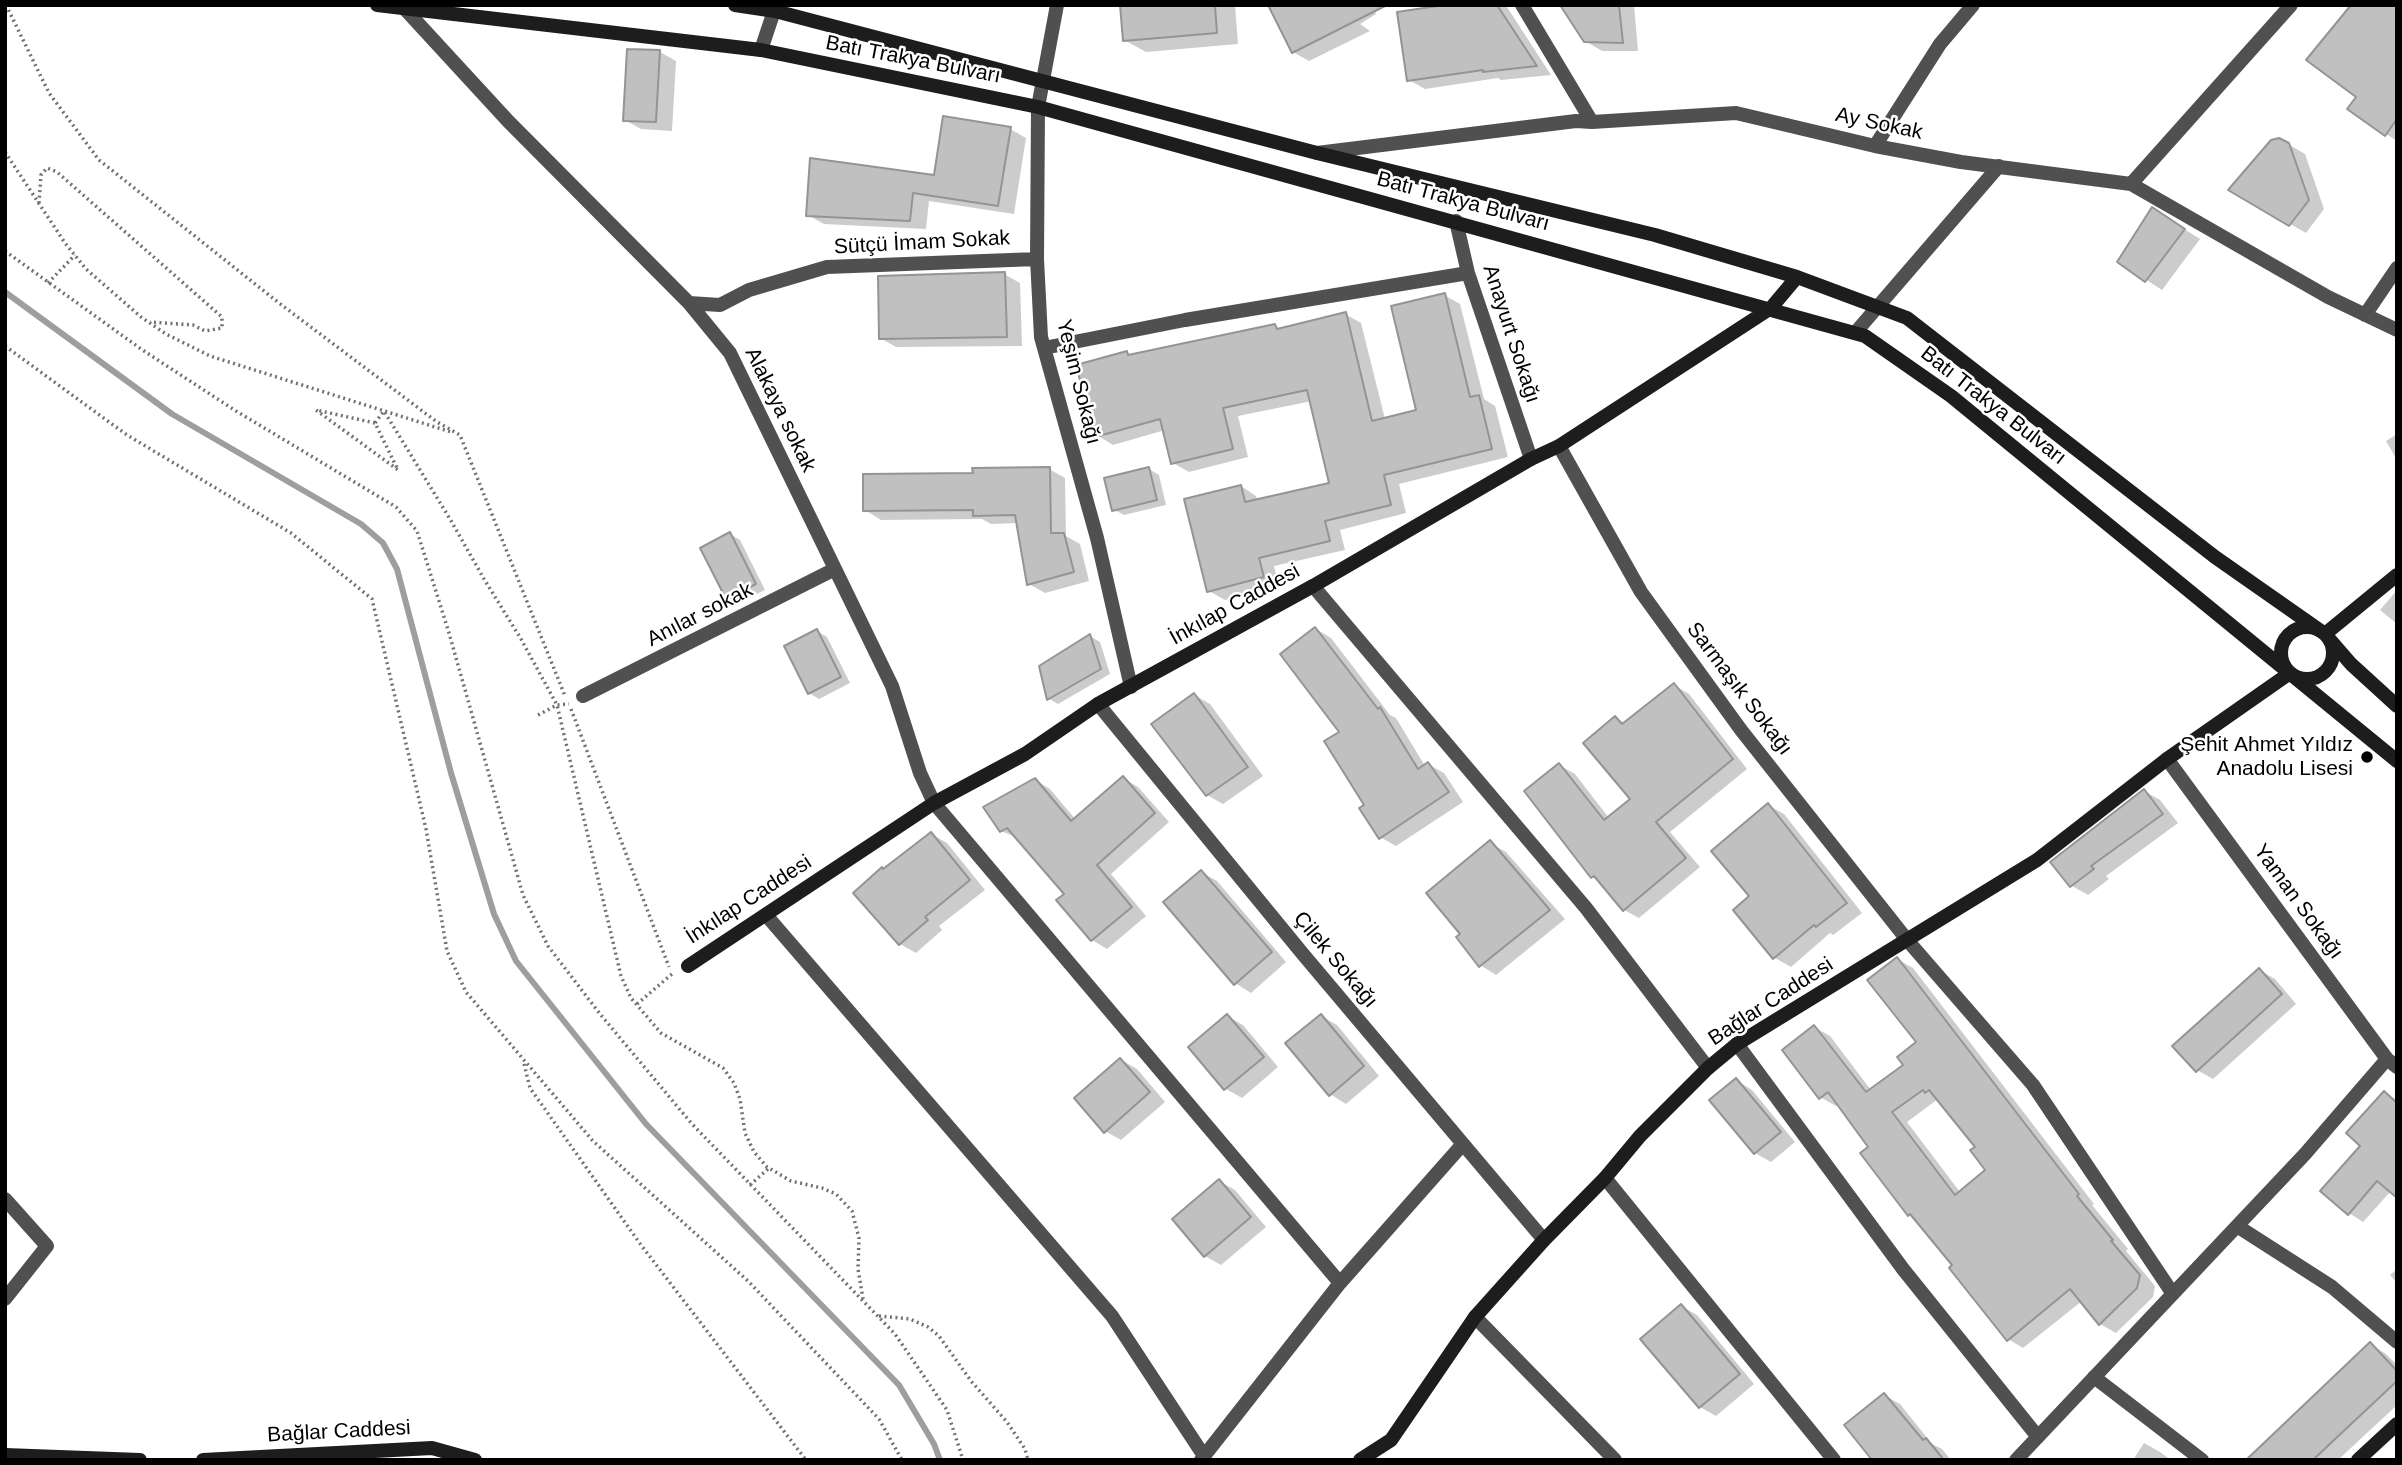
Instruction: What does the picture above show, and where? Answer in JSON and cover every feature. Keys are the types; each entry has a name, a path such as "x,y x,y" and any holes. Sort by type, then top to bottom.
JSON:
{"main road":[{"name":"Batı Trakya Bulvarı","path":"377,5 761,50 1038,107 1865,336 1951,396 2397,761"},
{"name":"Batı Trakya Bulvarı","path":"736,5 776,8 1317,153 1655,235 1797,277 1907,317 2215,557 2325,634 2351,664 2397,706"},
{"name":"İnkılap Caddesi","path":"688,966 934,803 1025,754 1098,704 1313,586 1531,459 1559,446 1771,308 1797,277"},
{"path":"2325,634 2397,575"},
{"path":"2301,627 2318,629 2325,634 2333,649 2329,667 2315,678 2298,678 2284,667 2281,651 2287,635 2301,627"},
{"name":"Bağlar Caddesi","path":"1360,1460 1391,1440 1475,1317 1544,1240 1605,1178 1640,1136 1708,1068 1737,1044 2037,860 2167,759 2290,673"},
{"path":"2358,1460 2397,1424"},
{"name":"Bağlar Caddesi","path":"203,1460 307,1457 432,1448 475,1460"},
{"path":"5,1455 140,1460"}],"street":[{"name":"Yeşim Sokağı","path":"1057,5 1038,107 1037,259 1041,337 1097,538 1131,687"},
{"path":"1522,5 1592,122"},
{"path":"1875,146 1940,44 1973,5"},
{"path":"2131,184 2291,5"},
{"name":"Alakaya sokak","path":"404,8 508,121 689,303 730,353 892,686 920,773 934,803 1340,1283"},
{"path":"761,50 776,8"},
{"name":"Ay Sokak","path":"1317,153 1576,121 1736,114 1875,146 2131,184 2328,296 2397,330"},
{"path":"1855,333 1998,166"},
{"name":"Anayurt Sokağı","path":"1456,222 1468,273 1531,459"},
{"name":"Sütçü İmam Sokak","path":"689,303 720,305 749,290 827,267 1037,259"},
{"path":"2365,315 2397,268"},
{"path":"1044,348 1199,317 1468,273"},
{"name":"Sarmaşık Sokağı","path":"1559,446 1641,592 1741,730 1908,941 2033,1086 2173,1294"},
{"name":"Anılar sokak","path":"583,696 835,569"},
{"path":"1313,586 1586,908 1708,1068"},
{"name":"Çilek Sokağı","path":"1098,704 1544,1240"},
{"name":"Yaman Sokağı","path":"2167,759 2392,1063"},
{"path":"766,915 1112,1316 1203,1458 1340,1283 1462,1144"},
{"path":"1737,1044 1903,1269 2038,1437"},
{"path":"2016,1460 2392,1063"},
{"path":"1605,1178 1834,1460"},
{"path":"5,1199 47,1246 5,1299"},
{"path":"2237,1226 2332,1287 2397,1342"},
{"path":"1475,1317 1615,1460"},
{"path":"2094,1377 2202,1460"}],"path":[{"path":"6,5 49,93 99,160 279,303 437,422 460,435 569,705 672,975 637,1004"},
{"path":"5,152 75,255 86,268 148,322 210,356 460,435"},
{"path":"39,204 41,175 47,168 57,172 222,317 222,328 205,331 193,326 148,322"},
{"path":"5,251 141,349 236,411 396,507 417,531 449,633 523,895 548,946 648,1073 750,1185 895,1334 947,1410 963,1460"},
{"path":"48,283 75,255"},
{"path":"5,346 127,435 291,533 372,599 426,829 447,951 466,992 593,1141 750,1282 878,1419 902,1460"},
{"path":"316,410 340,415 375,423 398,470 316,410"},
{"path":"375,423 384,411"},
{"path":"384,411 521,639 556,705 621,976 631,998 661,1033 723,1068 734,1083 740,1100 745,1133 754,1152 769,1168 791,1181 836,1194 852,1211 859,1238 858,1269 864,1301"},
{"path":"538,715 556,705 569,705 583,696"},
{"path":"524,1061 530,1088 641,1244 806,1460"},
{"path":"750,1185 769,1168"},
{"path":"878,1316 910,1319 928,1327 939,1336 971,1381 1007,1422 1025,1448 1028,1460"}],"building":[{"path":"1120,5 1215,5 1217,33 1123,41"},
{"path":"1268,5 1387,5 1292,53"},
{"path":"1444,5 1497,5 1537,66 1483,70 1407,81 1397,12"},
{"path":"1560,5 1619,5 1623,43 1584,42"},
{"path":"2351,5 2397,5 2397,119 2385,136 2347,109 2356,97 2306,60"},
{"path":"627,49 660,50 656,122 623,121"},
{"path":"943,116 1011,127 998,206 913,193 910,221 806,216 810,158 934,175"},
{"path":"2279,138 2289,143 2309,200 2289,226 2228,190 2271,140"},
{"path":"2152,207 2185,229 2145,282 2117,262"},
{"path":"1005,272 1007,337 879,339 878,276"},
{"path":"1445,293 1470,397 1479,395 1492,449 1384,475 1391,505 1325,521 1330,541 1259,558 1264,577 1207,592 1184,499 1241,485 1245,502 1329,483 1307,390 1223,408 1233,449 1171,464 1160,419 1095,437 1076,365 1127,351 1128,355 1275,324 1277,329 1346,312 1372,421 1416,410 1391,306"},
{"path":"1050,467 1051,533 1064,533 1074,572 1027,585 1015,515 973,516 973,510 863,511 863,474 973,473 972,468"},
{"path":"1149,467 1157,500 1112,511 1104,478"},
{"path":"730,532 756,584 726,599 700,548"},
{"path":"1315,627 1378,709 1380,707 1418,769 1428,762 1449,792 1379,839 1359,808 1364,805 1324,741 1339,732 1280,654"},
{"path":"817,629 841,677 808,694 784,646"},
{"path":"1090,634 1101,669 1047,700 1039,666"},
{"path":"1674,683 1733,759 1656,822 1686,858 1623,911 1594,876 1591,878 1524,791 1559,763 1604,820 1630,799 1583,743 1615,716 1622,724"},
{"path":"1194,693 1248,767 1206,796 1151,724"},
{"path":"1123,776 1155,813 1097,865 1132,907 1091,941 1056,900 1064,894 1007,828 1000,832 983,807 1035,778 1071,821"},
{"path":"2144,789 2163,814 2091,866 2094,869 2070,887 2050,862"},
{"path":"1768,803 1847,903 1816,927 1814,925 1773,959 1733,910 1749,896 1711,851"},
{"path":"931,832 970,880 925,917 928,920 899,945 853,893 882,867 883,869"},
{"path":"1490,840 1550,910 1479,967 1456,937 1460,934 1426,893"},
{"path":"1201,870 1272,952 1234,985 1163,902"},
{"path":"1897,957 2079,1194 2077,1196 2113,1240 2111,1241 2140,1275 2137,1288 2099,1325 2070,1289 2007,1341 1949,1268 1952,1265 1910,1214 1908,1216 1860,1153 1868,1147 1828,1092 1819,1099 1782,1050 1814,1025 1866,1092 1903,1065 1897,1057 1916,1042 1867,980","holes":["1923,1090 1925,1093 1929,1090 1975,1147 1970,1150 1985,1170 1955,1195 1892,1112"]},
{"path":"2259,968 2282,994 2196,1072 2172,1046"},
{"path":"1227,1014 1264,1057 1224,1090 1188,1047"},
{"path":"1321,1014 1364,1066 1329,1096 1285,1043"},
{"path":"1120,1058 1150,1092 1104,1133 1074,1098"},
{"path":"1736,1078 1781,1132 1754,1154 1709,1100"},
{"path":"2384,1091 2397,1103 2397,1198 2377,1181 2348,1215 2320,1191 2360,1146 2346,1133"},
{"path":"1219,1179 1251,1217 1204,1257 1172,1219"},
{"path":"1681,1304 1740,1374 1699,1408 1640,1339"},
{"path":"2370,1342 2397,1371 2397,1381 2313,1460 2246,1460"},
{"path":"1884,1393 1923,1440 1926,1438 1944,1460 1872,1460 1844,1425"}],"waterway":[{"path":"5,292 172,414 361,524 383,543 397,569 451,773 494,914 516,961 646,1124 899,1385 934,1444 940,1460"}],"place":[{"name":"Şehit Ahmet Yıldız Anadolu Lisesi","path":"2367,757"}]}
